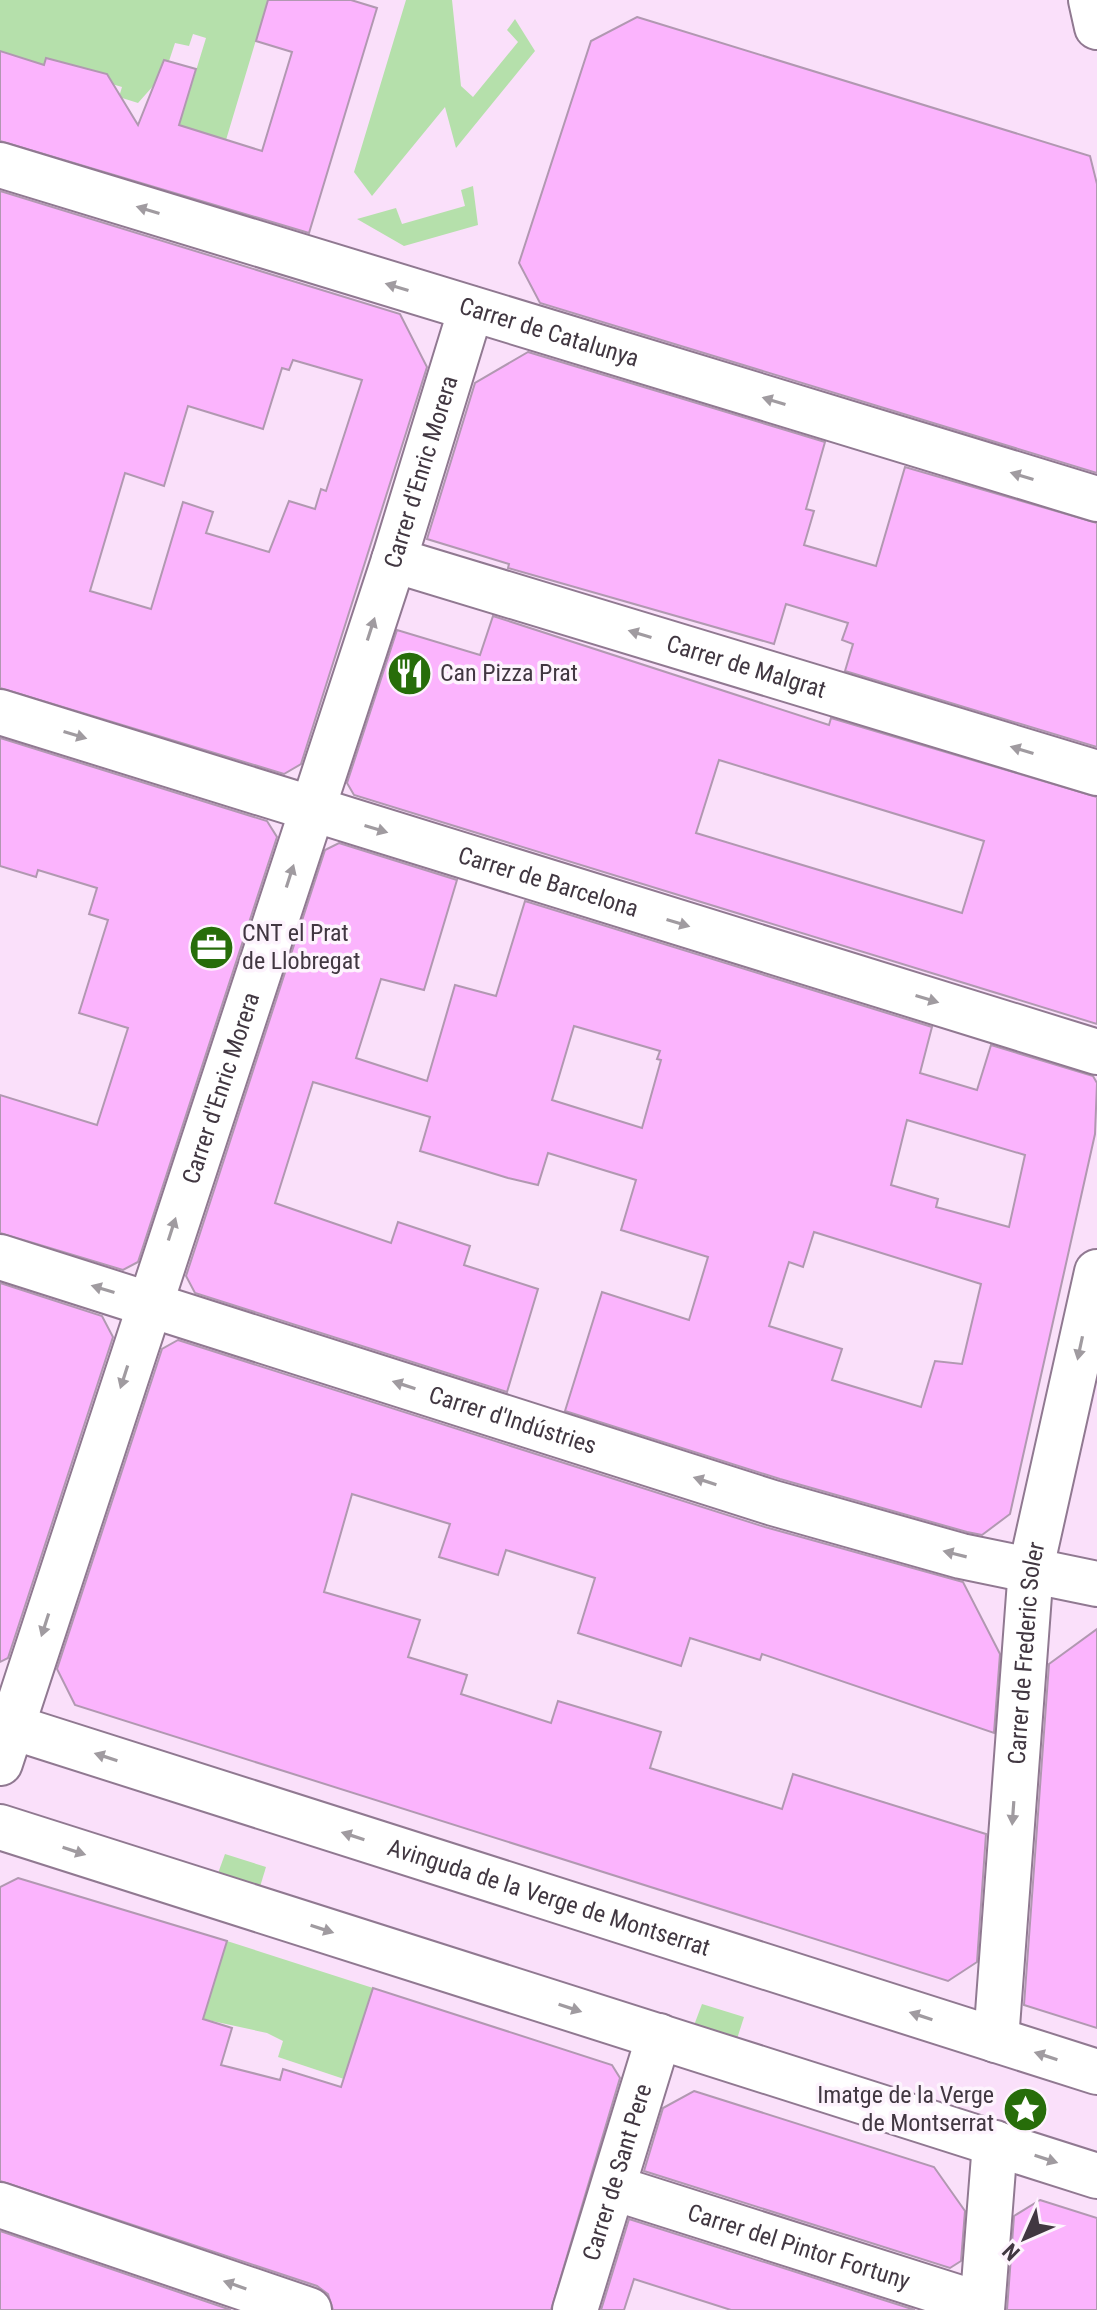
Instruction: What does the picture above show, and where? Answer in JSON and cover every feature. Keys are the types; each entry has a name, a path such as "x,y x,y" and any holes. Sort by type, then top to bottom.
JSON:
{"street":[{"path":"1091,0 1097,27"},
{"name":"Carrer de Catalunya","path":"0,165 1097,499"},
{"name":"Carrer d'Enric Morera","path":"4,1738 394,560 471,309"},
{"name":"Carrer de Malgrat","path":"394,560 1097,773"},
{"name":"Carrer de Barcelona","path":"0,712 1097,1052"},
{"name":"Carrer d'Indústries","path":"0,1257 773,1503 961,1556 1097,1584"},
{"name":"Carrer de Frederic Soler","path":"996,2040 1031,1568 1097,1272"},
{"name":"Avinguda de la Verge de Montserrat","path":"4,1738 1097,2072"},
{"path":"0,1827 1097,2176"},
{"name":"Carrer de Sant Pere","path":"575,2310 659,2036"},
{"path":"982,2308 995,2143"},
{"name":"Carrer del Pintor Fortuny","path":"614,2188 982,2308"},
{"path":"0,2205 309,2310"}],"green space":[{"path":"0,0 268,0 226,140 166,121 183,113 206,38 193,34 189,46 175,43 169,61 164,60 154,85 138,103 119,97 122,87 68,71 42,155 0,142"},
{"path":"406,0 452,0 461,86 473,97 518,42 507,30 515,19 535,51 456,148 445,107 372,196 354,172"},
{"path":"473,186 478,225 404,246 357,219 396,208 402,224 465,206 461,190"},
{"path":"225,1854 266,1867 259,1890 217,1876"},
{"path":"227,1941 373,1988 344,2079 278,2057 283,2041 267,2033 203,2019"},
{"path":"702,2004 744,2017 736,2042 693,2028"}],"building":[{"path":"268,0 351,0 377,8 309,233 0,141 0,51 44,65 46,58 107,74 138,125 164,60 196,69 179,125 262,151 292,52 256,41"},
{"path":"637,17 1090,156 1097,184 1097,473 540,303 519,263 591,41"},
{"path":"0,191 400,314 427,367 301,764 284,774 0,688","holes":["293,360 362,380 326,491 321,489 315,509 289,501 269,552 206,533 213,512 183,502 151,609 90,591 125,473 164,486 188,406 263,429 282,368 289,370"]},
{"path":"528,352 825,442 806,509 814,511 804,545 876,566 905,467 1097,523 1097,747 845,671 853,644 842,640 848,623 786,604 774,644 508,568 509,564 427,539 475,383"},
{"path":"493,616 829,725 831,718 1097,797 1097,1024 354,795 347,783 397,630 480,655","holes":["719,760 984,841 962,913 696,833"]},
{"path":"0,738 267,821 277,837 138,1262 123,1270 0,1233 0,1095 97,1125 128,1028 79,1013 108,920 89,914 97,888 38,870 36,877 0,866"},
{"path":"339,843 457,880 424,990 381,979 356,1058 427,1081 455,985 496,996 525,901 932,1027 920,1073 977,1090 991,1045 1093,1076 1097,1083 1095,1134 1010,1514 982,1535 967,1532 780,1479 565,1411 602,1292 689,1320 708,1257 621,1230 636,1180 548,1153 538,1185 508,1178 420,1151 430,1117 313,1082 275,1203 391,1243 398,1222 470,1246 464,1265 538,1289 507,1392 195,1293 186,1276 325,850","holes":["574,1026 660,1051 657,1059 661,1060 642,1128 552,1100","907,1120 1025,1155 1009,1227 936,1207 938,1199 891,1185","814,1232 981,1284 962,1364 935,1361 921,1407 832,1380 842,1349 769,1326 789,1262 803,1267"]},
{"path":"0,1283 102,1316 113,1337 8,1658 0,1662"},
{"path":"178,1340 765,1527 963,1582 1000,1654 994,1733 762,1654 760,1660 690,1638 681,1666 578,1633 595,1578 506,1550 498,1575 439,1557 450,1524 352,1494 324,1592 420,1620 408,1657 467,1675 461,1694 551,1723 558,1701 661,1732 650,1768 782,1809 793,1774 986,1834 977,1962 948,1981 75,1705 57,1669 162,1349"},
{"path":"1097,1629 1097,2028 1024,2005 1049,1664"},
{"path":"18,1878 227,1941 203,2019 232,2028 221,2065 280,2080 283,2069 341,2087 373,1988 612,2065 620,2078 551,2310 333,2310 328,2294 317,2286 0,2181 0,1887"},
{"path":"694,2091 934,2167 965,2211 961,2261 950,2268 644,2171 663,2108"},
{"path":"1040,2200 1097,2218 1097,2310 1007,2310 1014,2216"},
{"path":"629,2219 915,2310 731,2310 634,2279 624,2310 601,2310"},
{"path":"0,2231 231,2310 0,2310"}],"place":[{"name":"Can Pizza Prat","path":"409,673"},
{"name":"CNT el Prat de Llobregat","path":"211,947"},
{"name":"Imatge de la Verge de Montserrat","path":"1025,2109"}]}
